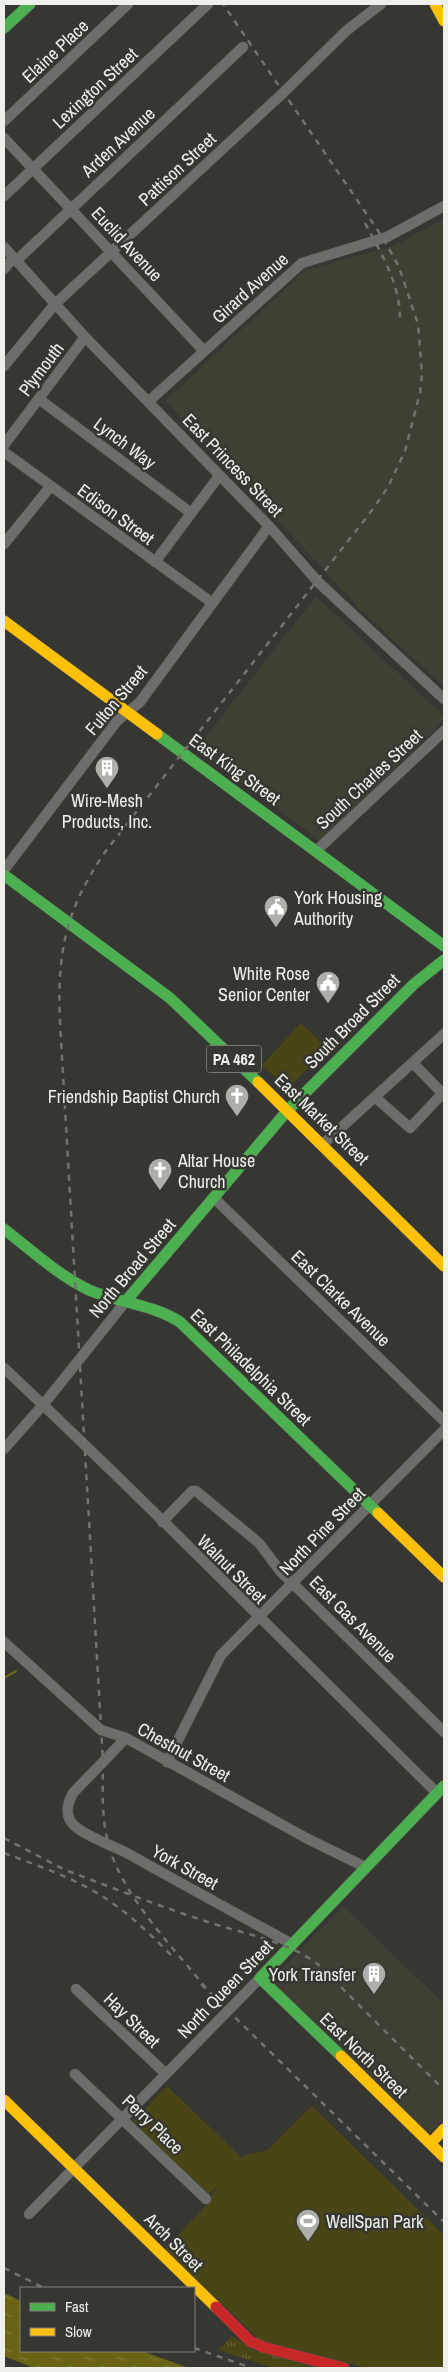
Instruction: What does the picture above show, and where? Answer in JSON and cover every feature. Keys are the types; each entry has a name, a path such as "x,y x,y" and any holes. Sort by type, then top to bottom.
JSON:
{"street":[{"path":"4,28 30,4"},
{"name":"Elaine Place","path":"4,121 128,4"},
{"name":"Lexington Street","path":"4,196 208,4"},
{"name":"Pattison Street","path":"4,366 55,304 284,93 346,31 381,4"},
{"path":"435,4 444,21"},
{"name":"Arden Avenue","path":"4,269 72,209 243,47"},
{"name":"Euclid Avenue","path":"4,138 204,351"},
{"name":"Girard Avenue","path":"149,401 302,263 387,237 444,206"},
{"name":"East Princess Street","path":"4,248 85,337 269,526 318,582 444,699"},
{"name":"Plymouth","path":"4,445 85,337"},
{"name":"Lynch Way","path":"39,398 191,513"},
{"name":"Edison Street","path":"4,452 211,602"},
{"path":"155,562 219,476"},
{"path":"4,544 50,487"},
{"name":"Fulton Street","path":"4,870 117,722 140,702 211,602 269,526"},
{"name":"East King Street","path":"4,621 444,946"},
{"name":"South Charles Street","path":"316,851 444,731"},
{"name":"East Market Street","path":"4,875 170,998 323,1144 444,1266"},
{"name":"South Broad Street","path":"288,1110 414,984 444,960"},
{"path":"323,1144 444,1034"},
{"path":"375,1097 410,1128 444,1094 412,1063"},
{"name":"North Broad Street","path":"4,1449 43,1405 126,1301 288,1110"},
{"name":"East Clarke Avenue","path":"214,1198 444,1421"},
{"name":"East Philadelphia Street","path":"4,1229 88,1289 157,1308 180,1322 444,1578"},
{"name":"Walnut Street","path":"4,1368 223,1580 259,1618 441,1790"},
{"name":"North Pine Street","path":"167,1762 222,1655 444,1430"},
{"name":"East Gas Avenue","path":"162,1522 195,1490 259,1543 280,1571 444,1732"},
{"name":"Chestnut Street","path":"4,1642 101,1730 126,1738 306,1838 365,1867"},
{"name":"York Street","path":"126,1738 73,1793 67,1803 67,1814 76,1828 108,1843 292,1944"},
{"name":"North Queen Street","path":"28,2214 260,1978 441,1790"},
{"name":"East North Street","path":"260,1978 444,2157"},
{"name":"Hay Street","path":"76,1989 166,2074"},
{"name":"Perry Place","path":"75,2074 124,2117 206,2199"},
{"name":"Arch Street","path":"4,2100 250,2341 263,2347 344,2368"},
{"path":"431,2143 444,2129"}],"shaded area":[{"path":"444,218 444,687 360,609 165,401 304,271 396,245"},
{"path":"316,596 444,716 444,720 414,751 320,841 196,749"},
{"path":"343,1906 444,2004 444,2119 430,2134 271,1981"}],"green space":[{"path":"301,1023 328,1049 287,1089 262,1065"},
{"name":"WellSpan Park","path":"167,2086 242,2158 244,2155 268,2150 312,2106 444,2235 444,2368 364,2367 260,2340 165,2249 206,2206 218,2185 209,2194 133,2122"},
{"path":"232,2336 253,2350 317,2368 273,2368 218,2350"}],"water":[{"path":"4,2293 20,2301 20,2352 145,2352 189,2368 34,2368 4,2356"}],"waterway":[{"path":"4,1678 16,1671"}],"railway":[{"path":"206,1988 149,1919 124,1881 114,1862 104,1822 103,1761 60,1023 59,998 62,953 72,913 91,873 105,852 373,509 388,487 405,451 420,393 422,374 418,324 399,267 383,238 223,4"},
{"path":"365,223 393,280 400,317"},
{"path":"4,1838 65,1870"},
{"path":"4,1853 58,1874 96,1892 134,1920 174,1958"},
{"path":"68,1871 219,1926 293,1949 306,1956 319,1965 444,2090"},
{"path":"201,1984 444,2222"},
{"path":"4,2268 42,2287"},
{"path":"195,2348 252,2368"}],"traffic: fast":[{"path":"4,28 30,4"},
{"path":"157,734 444,946"},
{"path":"4,875 170,998 258,1082"},
{"path":"126,1301 288,1110 414,984 444,960"},
{"path":"4,1229 56,1270 89,1290 147,1307 180,1322 378,1513"},
{"path":"341,2056 260,1978 444,1786"}],"traffic: slow":[{"path":"435,4 444,21"},
{"path":"4,621 157,734"},
{"path":"258,1082 444,1266"},
{"path":"378,1513 444,1577"},
{"path":"341,2056 444,2157"},
{"path":"4,2100 216,2307"},
{"path":"431,2143 444,2129"}],"traffic: jam":[{"path":"216,2307 250,2341 263,2347 344,2368"}],"place":[{"name":"Wire-Mesh Products, Inc.","path":"107,789"},
{"name":"York Housing Authority","path":"276,928"},
{"name":"White Rose Senior Center","path":"328,1004"},
{"name":"Friendship Baptist Church","path":"237,1117"},
{"name":"Altar House Church","path":"160,1191"},
{"name":"York Transfer","path":"374,1995"},
{"name":"WellSpan Park","path":"308,2242"}]}
